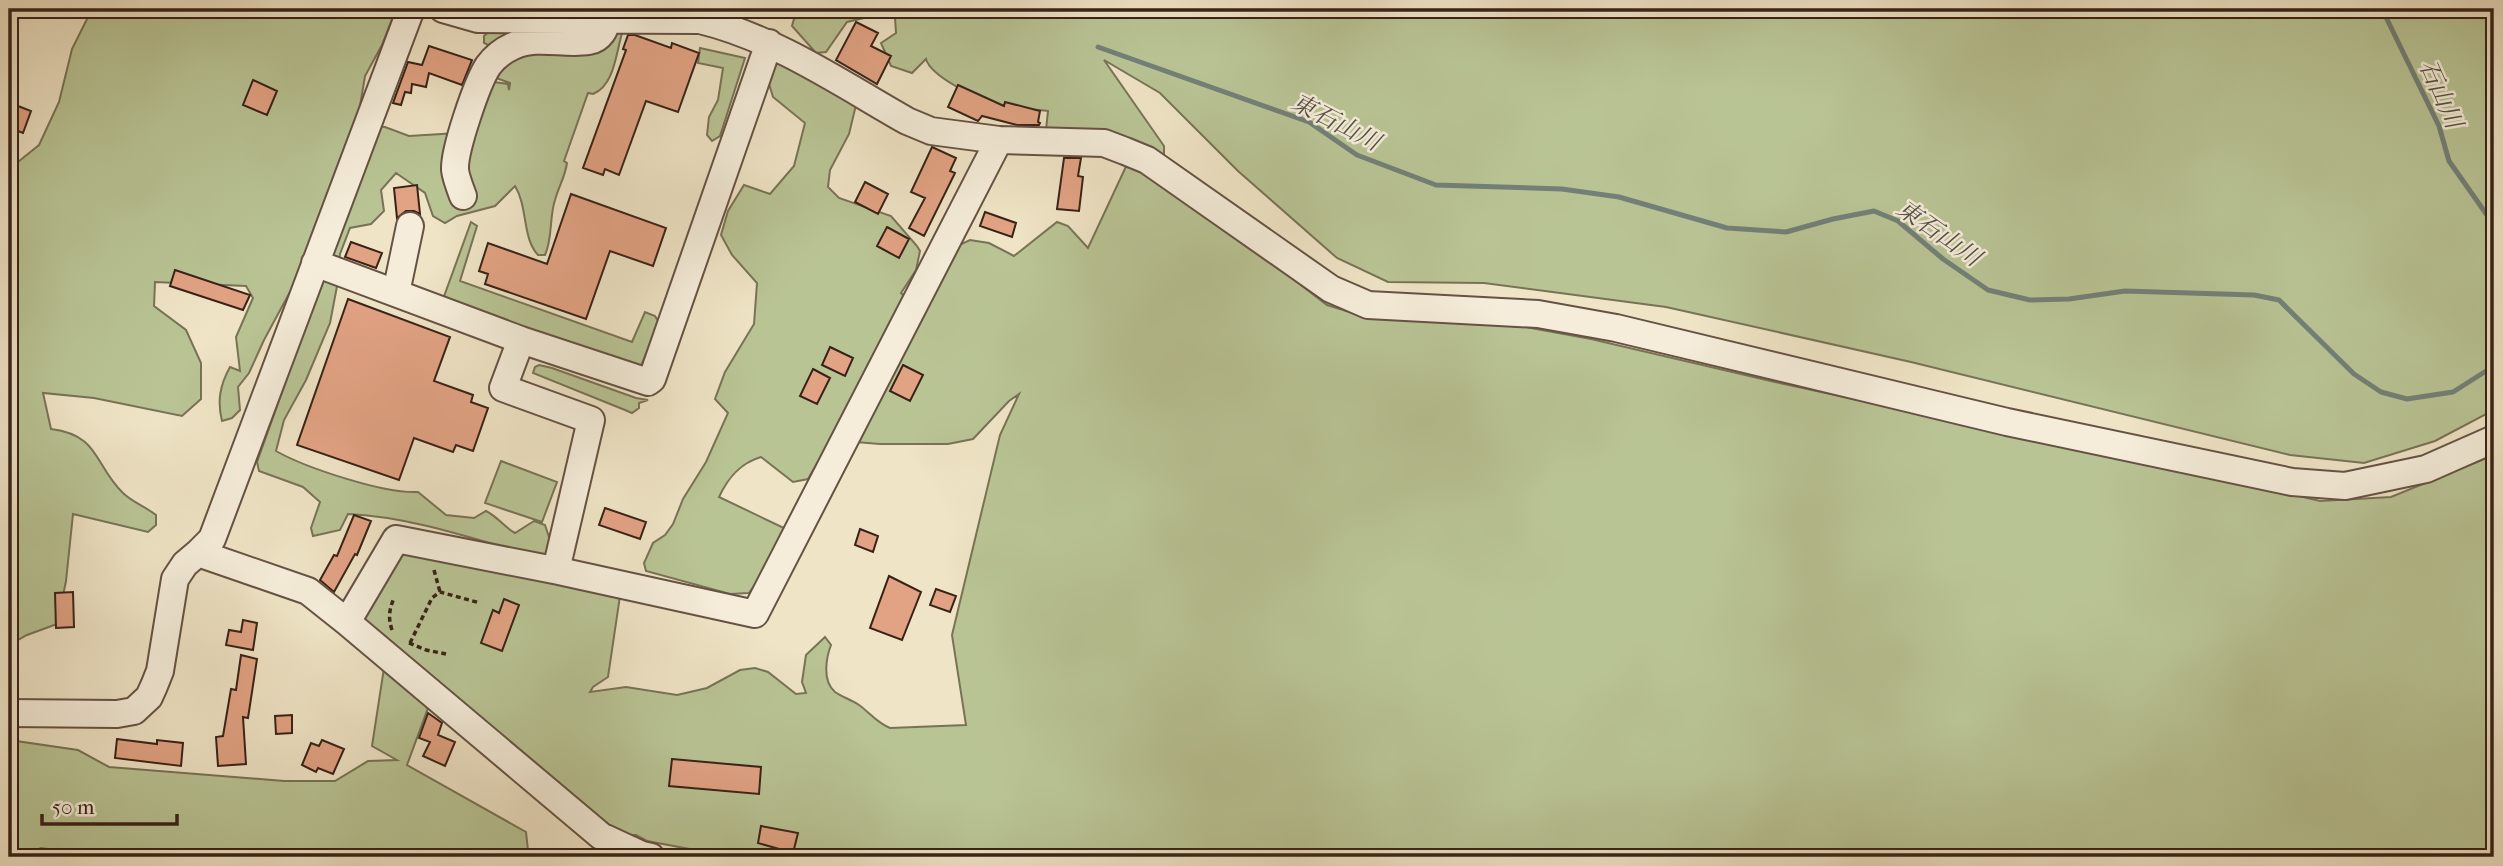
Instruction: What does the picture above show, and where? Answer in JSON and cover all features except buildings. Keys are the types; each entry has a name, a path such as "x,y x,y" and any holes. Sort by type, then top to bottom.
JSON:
{"street":[{"path":"9,713 117,714 134,711 149,697 160,671 175,579 185,564 212,539 411,9"},
{"path":"443,9 478,19 701,20 730,27 769,43 907,121 931,131 999,140 1104,143 1147,160 1331,289 1368,304 1538,314 1616,328 2007,422 2292,482 2344,486 2399,475 2426,469 2494,439"},
{"path":"463,196 455,170 457,150 487,68 512,46 533,40 589,41 599,37 608,18"},
{"path":"315,263 532,344 648,382 652,379 769,43"},
{"path":"347,622 396,539 556,570 755,614 999,140"},
{"path":"396,293 410,226"},
{"path":"532,344 503,388 591,420 556,570"},
{"path":"198,553 308,591 601,836 642,856 651,857"}],"path":[{"path":"410,643 432,598 440,592 481,603"},
{"path":"394,598 389,610 389,621 397,637"},
{"path":"404,640 426,650 446,653"}],"green space":[{"path":"92,9 396,9 382,45 365,76 357,124 385,127 409,136 474,132 481,98 494,82 508,84 509,90 510,83 491,76 509,56 484,43 484,36 492,29 521,39 573,29 622,33 610,77 600,90 593,94 588,93 564,161 567,163 566,168 553,207 545,255 538,255 529,240 522,203 515,186 495,206 457,216 445,223 433,216 425,193 396,173 381,190 384,211 371,224 350,228 340,254 330,323 306,380 284,420 276,451 346,479 386,489 418,492 446,515 474,518 486,511 515,533 534,521 545,525 550,540 549,552 539,557 420,524 348,514 340,530 313,536 311,528 320,502 303,487 259,471 257,462 323,277 297,279 249,373 238,387 240,410 232,418 222,421 222,387 230,367 240,371 236,337 253,298 246,286 155,282 154,306 186,330 201,363 201,399 182,416 94,398 43,393 51,429 67,432 88,445 123,493 156,515 156,525 148,532 73,514 66,581 57,624 9,645 9,159 18,162 39,145 59,102 72,49"},
{"path":"812,9 2494,9 2494,410 2435,441 2364,463 2290,455 1911,362 1666,307 1484,283 1388,282 1337,258 1238,171 1160,93 1104,60 1164,146 1164,159 1046,130 1048,111 1000,106 986,101 945,80 926,59 912,73 891,66 881,43 896,33 895,18 889,12 847,22 826,52 816,53 792,26 794,19"},
{"path":"700,48 745,58 720,136 712,141 707,135 709,117 718,100 723,68 698,63"},
{"path":"782,60 856,105 849,134 830,170 828,187 839,198 891,216 917,246 920,251 916,270 901,293 920,310 957,246 970,240 989,243 1014,256 1057,222 1068,226 1088,248 1129,160 1150,168 1327,305 1366,317 1499,322 1591,339 2320,501 2391,497 2494,455 2494,477 2488,509 2494,529 2494,857 732,857 647,841 636,835 623,836 606,826 361,620 403,549 620,596 608,677 590,692 626,687 677,695 707,688 740,670 755,668 768,672 796,694 806,693 802,682 806,655 825,637 831,645 826,669 831,687 881,723 890,728 966,725 952,635 1000,435 1019,394 973,439 948,444 880,444 831,440 808,479 793,482 761,457 741,467 719,497 786,529 769,565 749,593 730,594 646,571 644,563 653,543 665,535 673,524 683,499 706,462 728,413 715,399 725,372 754,324 757,283 732,255 721,235 728,211 744,185 770,194 794,166 805,123 773,97 766,74 773,61"},
{"path":"471,222 477,226 460,281 632,342 645,312 655,316 657,326 641,366 635,367 442,302"},
{"path":"539,365 648,400 639,403 639,408 632,413 533,373"},
{"path":"501,461 557,482 542,522 485,503"},
{"path":"384,668 424,701 428,708 407,765 526,832 528,850 505,857 104,857 41,848 18,857 9,857 9,740 78,750 109,767 284,781 335,781 368,761 397,760 372,746"}],"waterway":[{"name":"石山川","path":"2382,9 2439,126 2449,161 2494,225"},
{"name":"東石山川","path":"1098,47 1309,122 1357,155 1436,185 1562,189 1619,197 1727,228 1786,232 1874,211 1898,221 1943,259 1988,290 2030,300 2069,299 2125,291 2254,295 2279,300 2354,374 2381,392 2407,399 2453,392 2494,366"}]}
